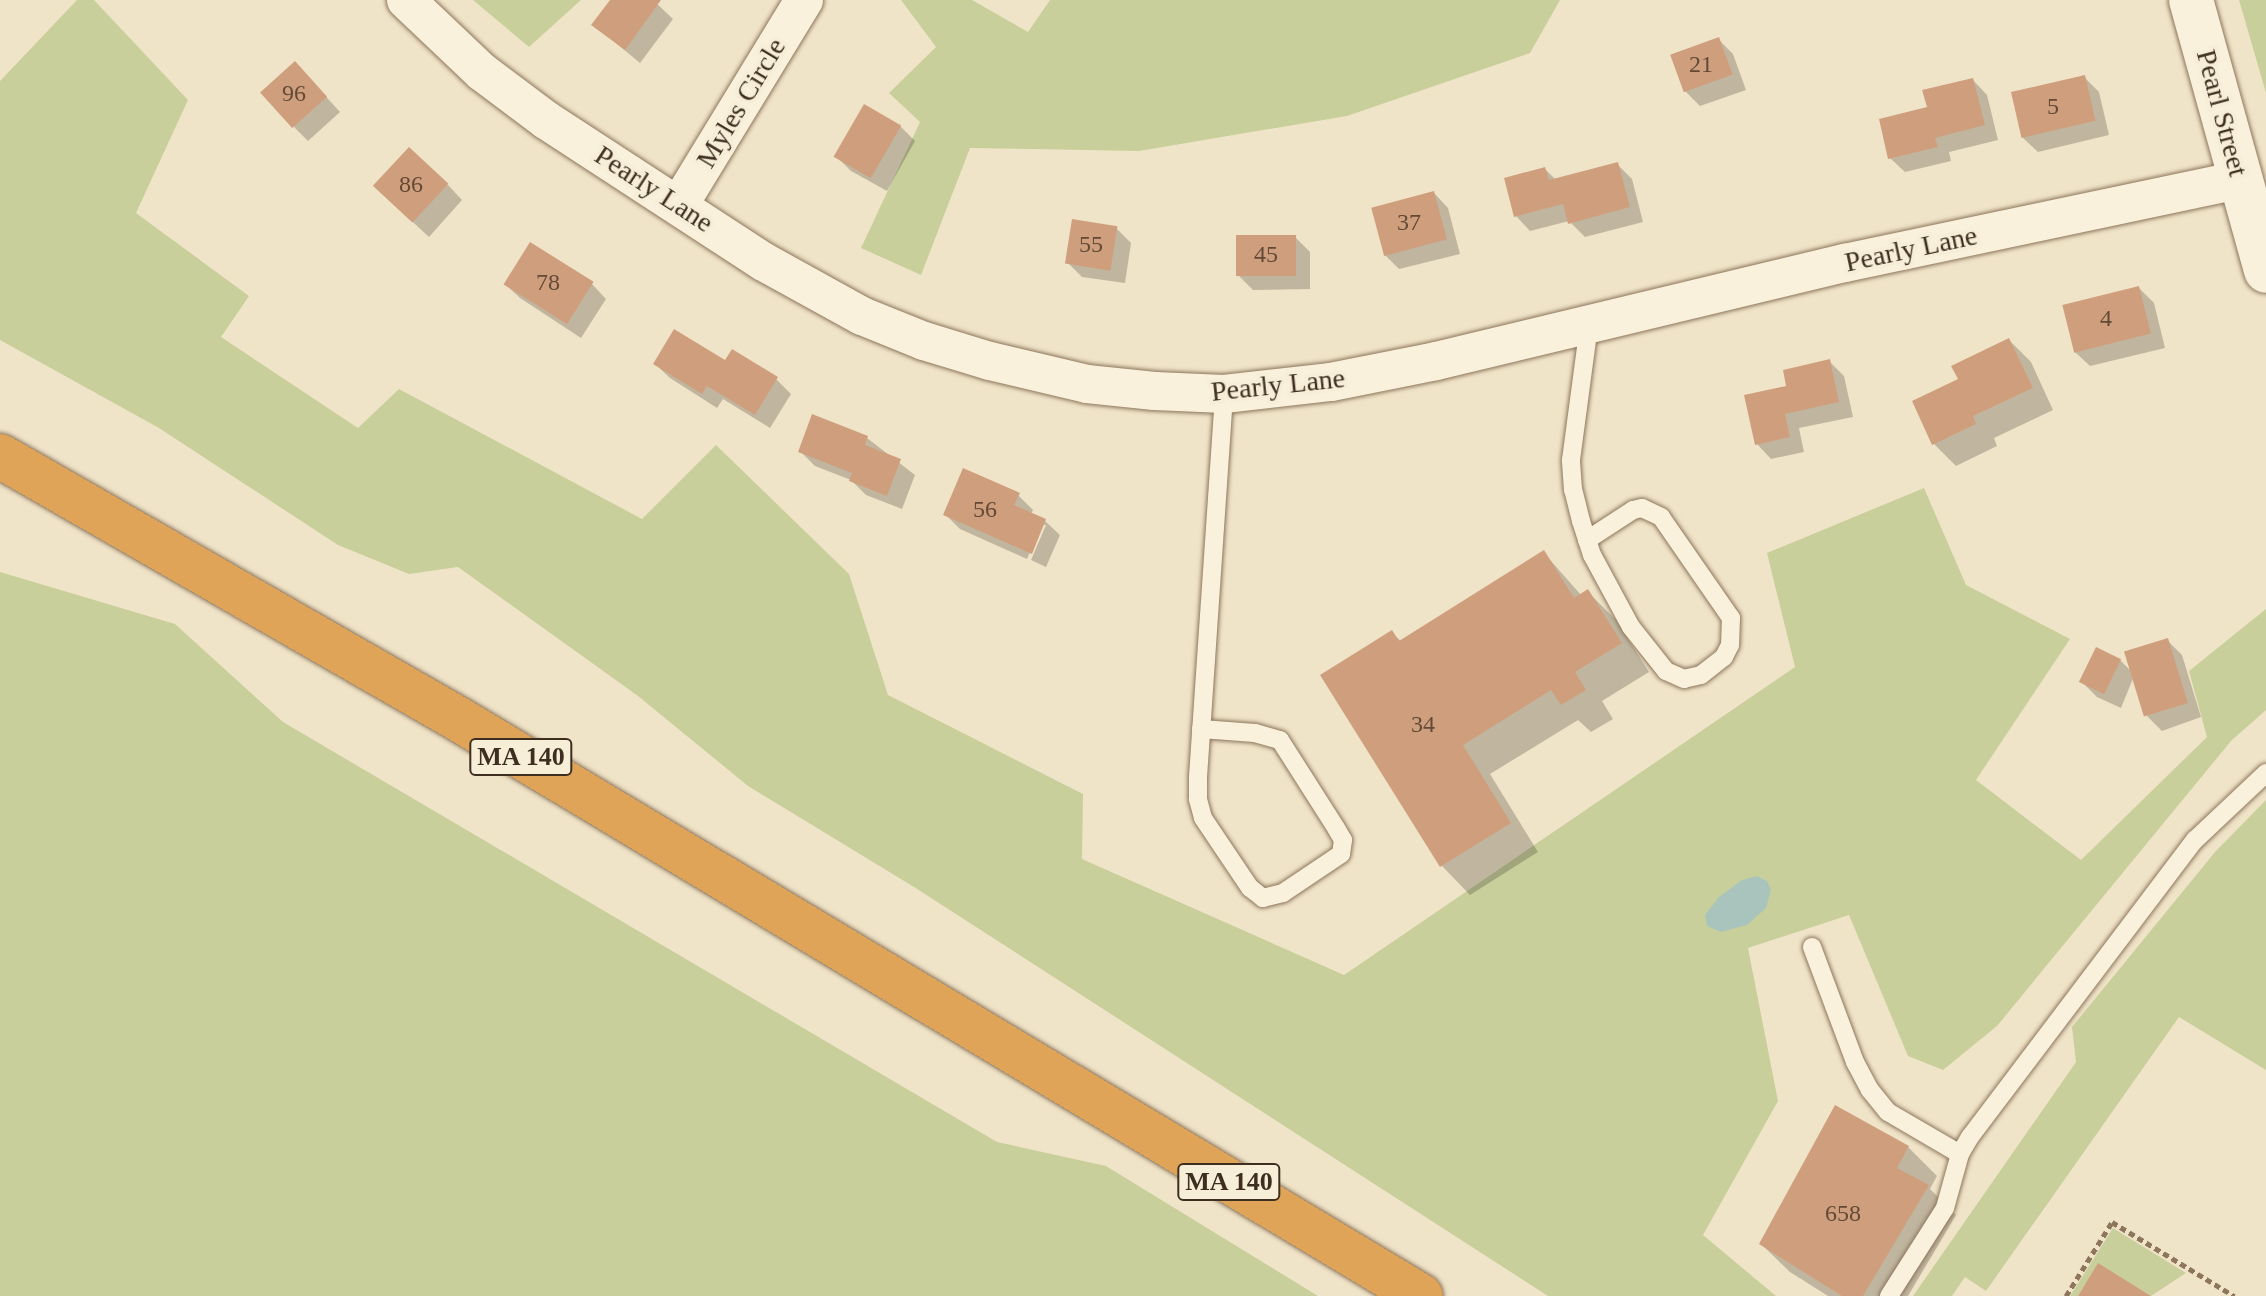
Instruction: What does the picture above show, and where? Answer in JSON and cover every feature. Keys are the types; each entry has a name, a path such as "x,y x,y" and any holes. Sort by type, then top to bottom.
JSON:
{"highway":[{"name":"MA 140","path":"0,456 460,720 1421,1296"}],"main road":[{"name":"Pearl Street","path":"2191,0 2266,271"}],"street":[{"name":"Pearly Lane","path":"406,0 482,72 546,120 801,283 862,316 924,341 990,361 1087,384 1224,394 1331,382 1589,325 1845,263 2240,180"},
{"name":"Myles Circle","path":"679,205 804,0"}],"lane":[{"path":"1587,540 1633,510 1642,508 1661,517 1731,618 1730,645 1724,657 1701,675 1684,679 1666,671 1631,627 1606,585 1587,540 1573,490 1571,460 1589,325"},
{"path":"1201,729 1255,733 1280,740 1343,840 1341,854 1283,893 1263,898 1250,888 1203,818 1198,777 1201,729 1224,394"},
{"path":"1889,1296 1945,1208 1960,1154 2195,840 2266,773"},
{"path":"1812,947 1855,1062 1870,1090 1888,1112 1960,1154"}],"path":[{"path":"2066,1296 2112,1222 2234,1296"}],"green space":[{"path":"77,0 94,0 188,100 136,213 249,296 221,337 358,428 399,389 642,519 716,445 849,574 888,695 1083,794 1082,859 1344,975 1795,667 1767,553 1924,488 1966,585 2070,639 1976,780 2081,860 2207,737 2189,671 2266,609 2266,710 2231,741 1997,1026 1943,1070 1908,1056 1849,915 1748,948 1778,1101 1703,1235 1776,1296 1548,1296 914,887 748,786 638,696 458,567 409,574 338,545 159,428 0,340 0,81"},
{"path":"473,0 581,0 529,47"},
{"path":"901,0 972,0 1028,32 1050,0 1560,0 1530,53 1347,116 1139,151 970,148 921,275 861,248 920,122 889,93 936,47"},
{"path":"2239,0 2266,0 2266,93"},
{"path":"0,572 175,624 283,722 997,1142 1106,1166 1318,1296 0,1296"},
{"path":"2266,800 2266,1070 2179,1017 1986,1291 1965,1277 1952,1296 1913,1296 2076,1062 2072,1027 2215,852"},
{"path":"2113,1228 2186,1273 2151,1296 2098,1264 2078,1296 2070,1296"}],"water":[{"path":"1757,876 1767,881 1771,890 1766,908 1747,925 1721,932 1707,926 1705,915 1719,897 1742,880"}],"building":[{"path":"610,0 661,0 625,50 591,25"},
{"path":"1719,37 1733,75 1684,92 1670,55"},
{"path":"295,61 327,97 292,128 260,92"},
{"path":"2085,75 2096,121 2022,138 2011,92"},
{"path":"1973,78 1985,125 1935,138 1938,147 1888,159 1879,119 1927,107 1922,90"},
{"path":"864,104 901,126 871,178 834,157"},
{"path":"409,147 448,184 412,223 373,186"},
{"path":"1618,162 1630,207 1568,224 1563,204 1514,217 1504,178 1545,167 1549,180"},
{"path":"1434,191 1447,239 1384,256 1371,208"},
{"path":"1072,219 1117,226 1110,271 1065,263"},
{"path":"1236,235 1296,235 1296,276 1236,276"},
{"path":"530,242 594,282 567,324 504,284"},
{"path":"2139,286 2151,334 2074,353 2062,305"},
{"path":"674,329 725,360 732,349 778,377 755,415 707,386 702,394 653,364"},
{"path":"2009,338 2033,388 1973,416 1976,424 1932,445 1912,401 1958,379 1951,366"},
{"path":"1830,359 1839,402 1785,414 1790,437 1755,445 1744,395 1786,386 1783,370"},
{"path":"812,414 868,436 865,445 901,459 887,496 849,481 852,473 798,452"},
{"path":"963,468 1020,493 1014,505 1046,519 1032,554 943,515"},
{"path":"1544,550 1574,598 1588,589 1622,643 1575,672 1586,690 1561,705 1551,690 1463,745 1511,823 1440,867 1320,675 1392,630 1399,641"},
{"path":"2168,638 2188,703 2144,716 2124,651"},
{"path":"2096,647 2121,659 2104,694 2079,682"},
{"path":"1835,1105 1909,1146 1897,1168 1929,1185 1863,1296 1842,1296 1759,1244"},
{"path":"2098,1263 2151,1296 2078,1296"}]}
